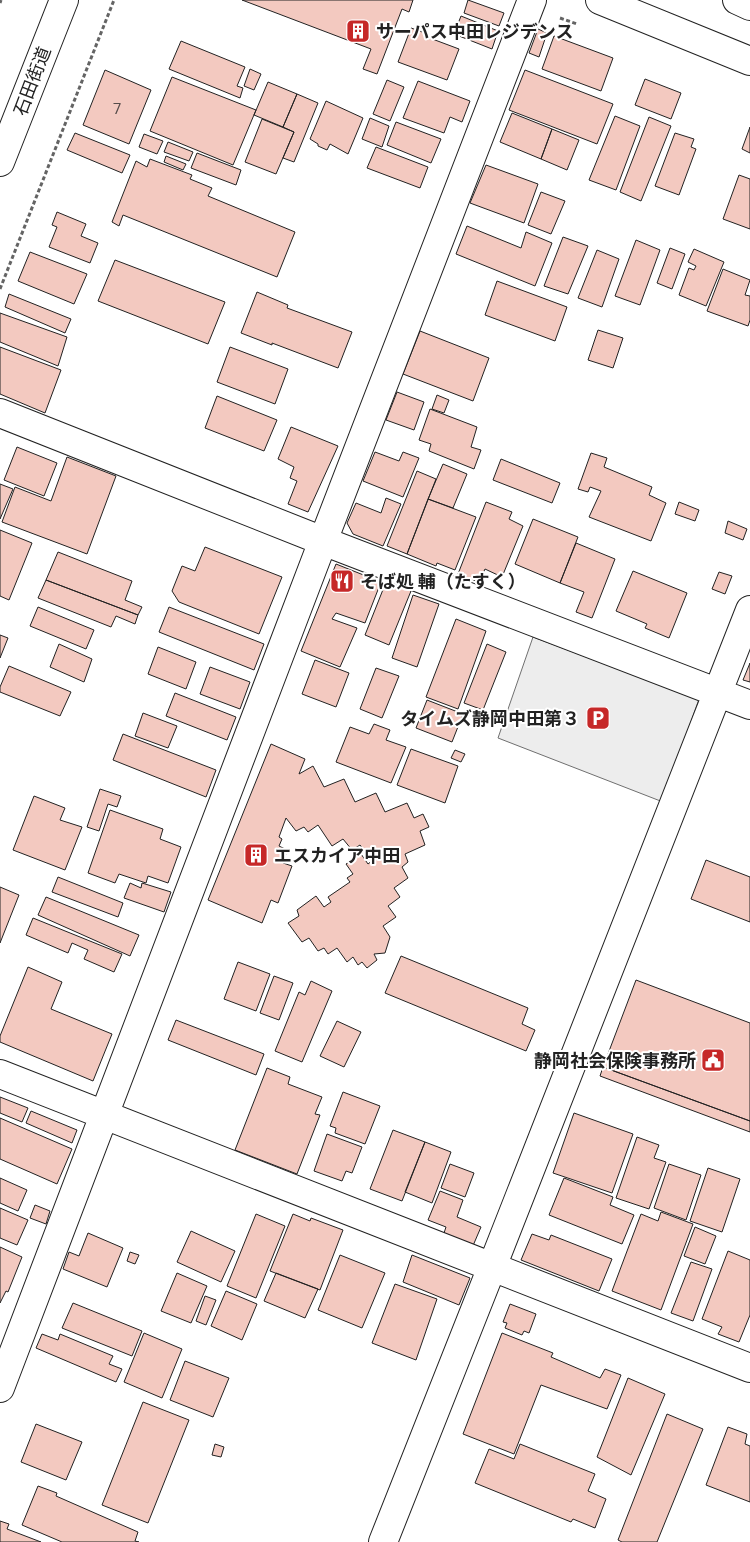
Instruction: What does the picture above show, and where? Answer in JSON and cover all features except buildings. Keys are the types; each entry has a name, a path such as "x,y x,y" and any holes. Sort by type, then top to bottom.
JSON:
{"street":[{"name":"石田街道","path":"0,162 64,0"},
{"path":"0,1388 323,541 532,0"},
{"path":"600,0 750,61"},
{"path":"737,0 750,6"},
{"path":"0,413 323,541 750,705"},
{"path":"383,1542 750,610"},
{"path":"0,1074 750,1368"}],"path":[{"path":"0,289 114,0"}],"shaded area":[{"name":"タイムズ静岡中田第３","path":"533,637 699,699 663,802 498,738"}],"place":[{"name":"サーパス中田レジデンス","path":"358,31"},
{"name":"そば処 輔（たすく）","path":"342,581"},
{"name":"タイムズ静岡中田第３","path":"598,718"},
{"name":"エスカイア中田","path":"256,855"},
{"name":"静岡社会保険事務所","path":"713,1060"}]}
